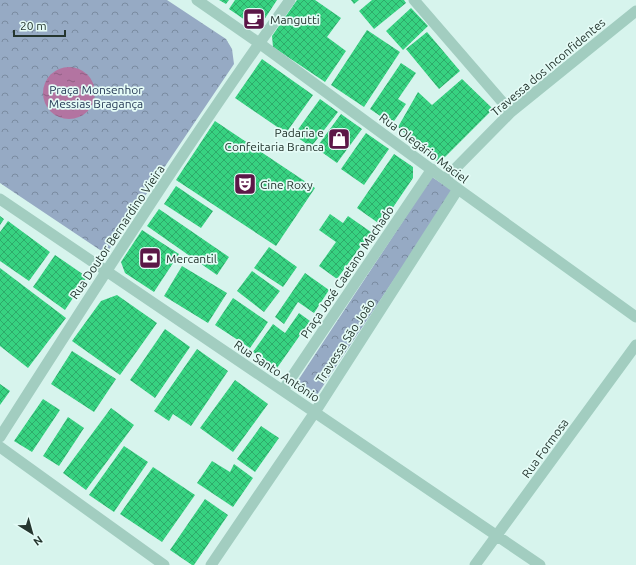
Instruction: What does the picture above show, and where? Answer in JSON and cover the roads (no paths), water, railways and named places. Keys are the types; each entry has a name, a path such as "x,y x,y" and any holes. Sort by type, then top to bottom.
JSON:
{"street":[{"name":"Rua Olegário Maciel","path":"197,0 259,43 636,317"},
{"name":"Rua Doutor Bernardino Vieira","path":"0,437 106,271 259,43 290,0"},
{"path":"414,0 511,112"},
{"name":"Travessa dos Inconfidentes","path":"444,178 511,112 636,11"},
{"name":"Praça José Caetano Machado","path":"283,390 432,169"},
{"name":"Travessa São João","path":"211,565 315,412 458,189"},
{"name":"Rua Santo Antônio","path":"0,199 540,565"},
{"name":"Rua Formosa","path":"475,565 636,346"},
{"path":"0,447 164,565"}],"water":[{"path":"69,67 79,69 87,75 93,83 95,93 93,103 87,111 79,117 69,119 59,117 51,111 45,103 43,93 45,83 51,75 59,69"}],"place":[{"name":"Mangutti","path":"254,19"},
{"name":"Padaria e Confeitaria Branca","path":"339,139"},
{"name":"Cine Roxy","path":"245,184"},
{"name":"Mercantil","path":"150,258"}],"park label":[{"name":"Praça Monsenhor Messias Bragança","path":"96,96"}]}
